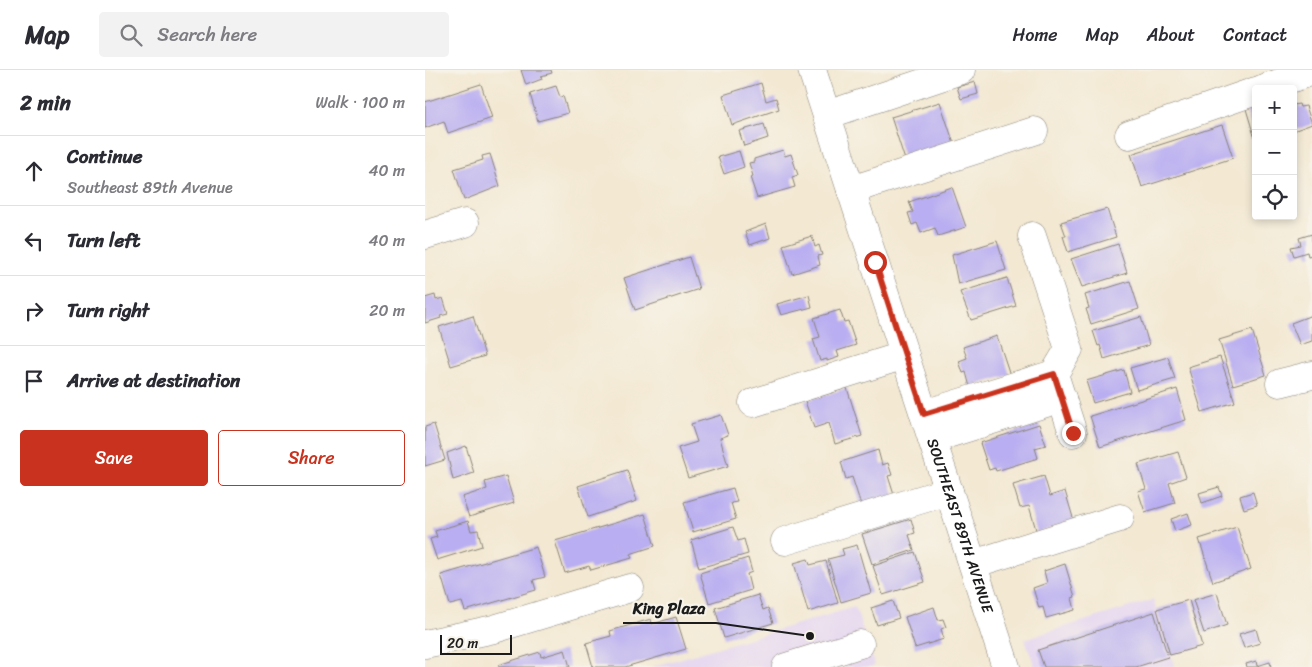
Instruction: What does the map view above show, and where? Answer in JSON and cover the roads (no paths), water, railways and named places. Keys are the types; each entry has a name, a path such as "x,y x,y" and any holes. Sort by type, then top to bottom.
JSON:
{"street":[{"name":"SOUTHEAST 89TH AVENUE","path":"812,70 1006,667"},
{"path":"827,114 961,70"},
{"path":"1274,85 1312,72"},
{"path":"1129,135 1252,92"},
{"path":"851,190 1034,131"},
{"path":"425,235 465,223"},
{"path":"1032,236 1069,349 1058,386 1073,433"},
{"path":"753,403 905,355"},
{"path":"1280,383 1312,375"},
{"path":"928,426 1058,386"},
{"path":"785,540 949,491"},
{"path":"973,564 1120,518"},
{"path":"425,644 493,629 630,588"},
{"path":"787,667 860,644"}],"place":[{"name":"King Plaza","path":"810,636"}]}
